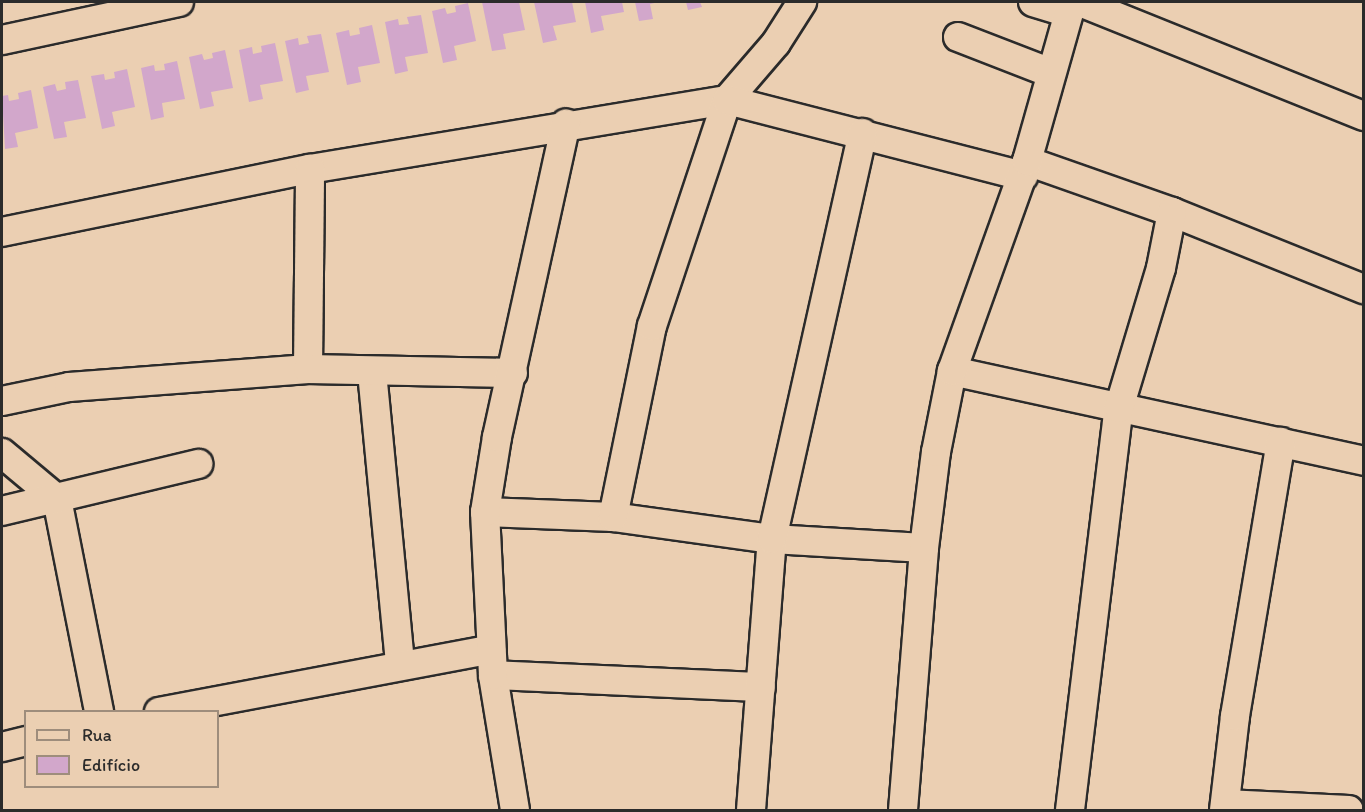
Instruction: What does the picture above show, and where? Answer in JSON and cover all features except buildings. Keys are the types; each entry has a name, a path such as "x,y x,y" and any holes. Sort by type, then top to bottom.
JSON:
{"street":[{"path":"2,40 171,2"},
{"path":"613,518 652,326 727,100 771,50 802,2"},
{"path":"1033,2 1074,5 1364,116"},
{"path":"903,810 924,548 936,452 952,371 1025,168 1074,5"},
{"path":"958,37 1052,73"},
{"path":"2,232 310,169 566,124 727,100 863,133 1025,168 1172,212 1364,289"},
{"path":"515,810 492,662 485,512 497,437 513,373 566,124"},
{"path":"751,810 772,539 863,133"},
{"path":"308,369 310,169"},
{"path":"1070,810 1119,408 1161,268 1172,212"},
{"path":"2,401 69,387 308,369 513,373"},
{"path":"952,371 1364,461"},
{"path":"372,372 400,665"},
{"path":"1281,442 1235,716 1225,807 1349,810"},
{"path":"2,453 57,499 99,710"},
{"path":"2,511 198,465"},
{"path":"485,512 613,518 772,539 924,548"},
{"path":"164,710 400,665 492,662 762,687"},
{"path":"2,747 24,742"}]}
